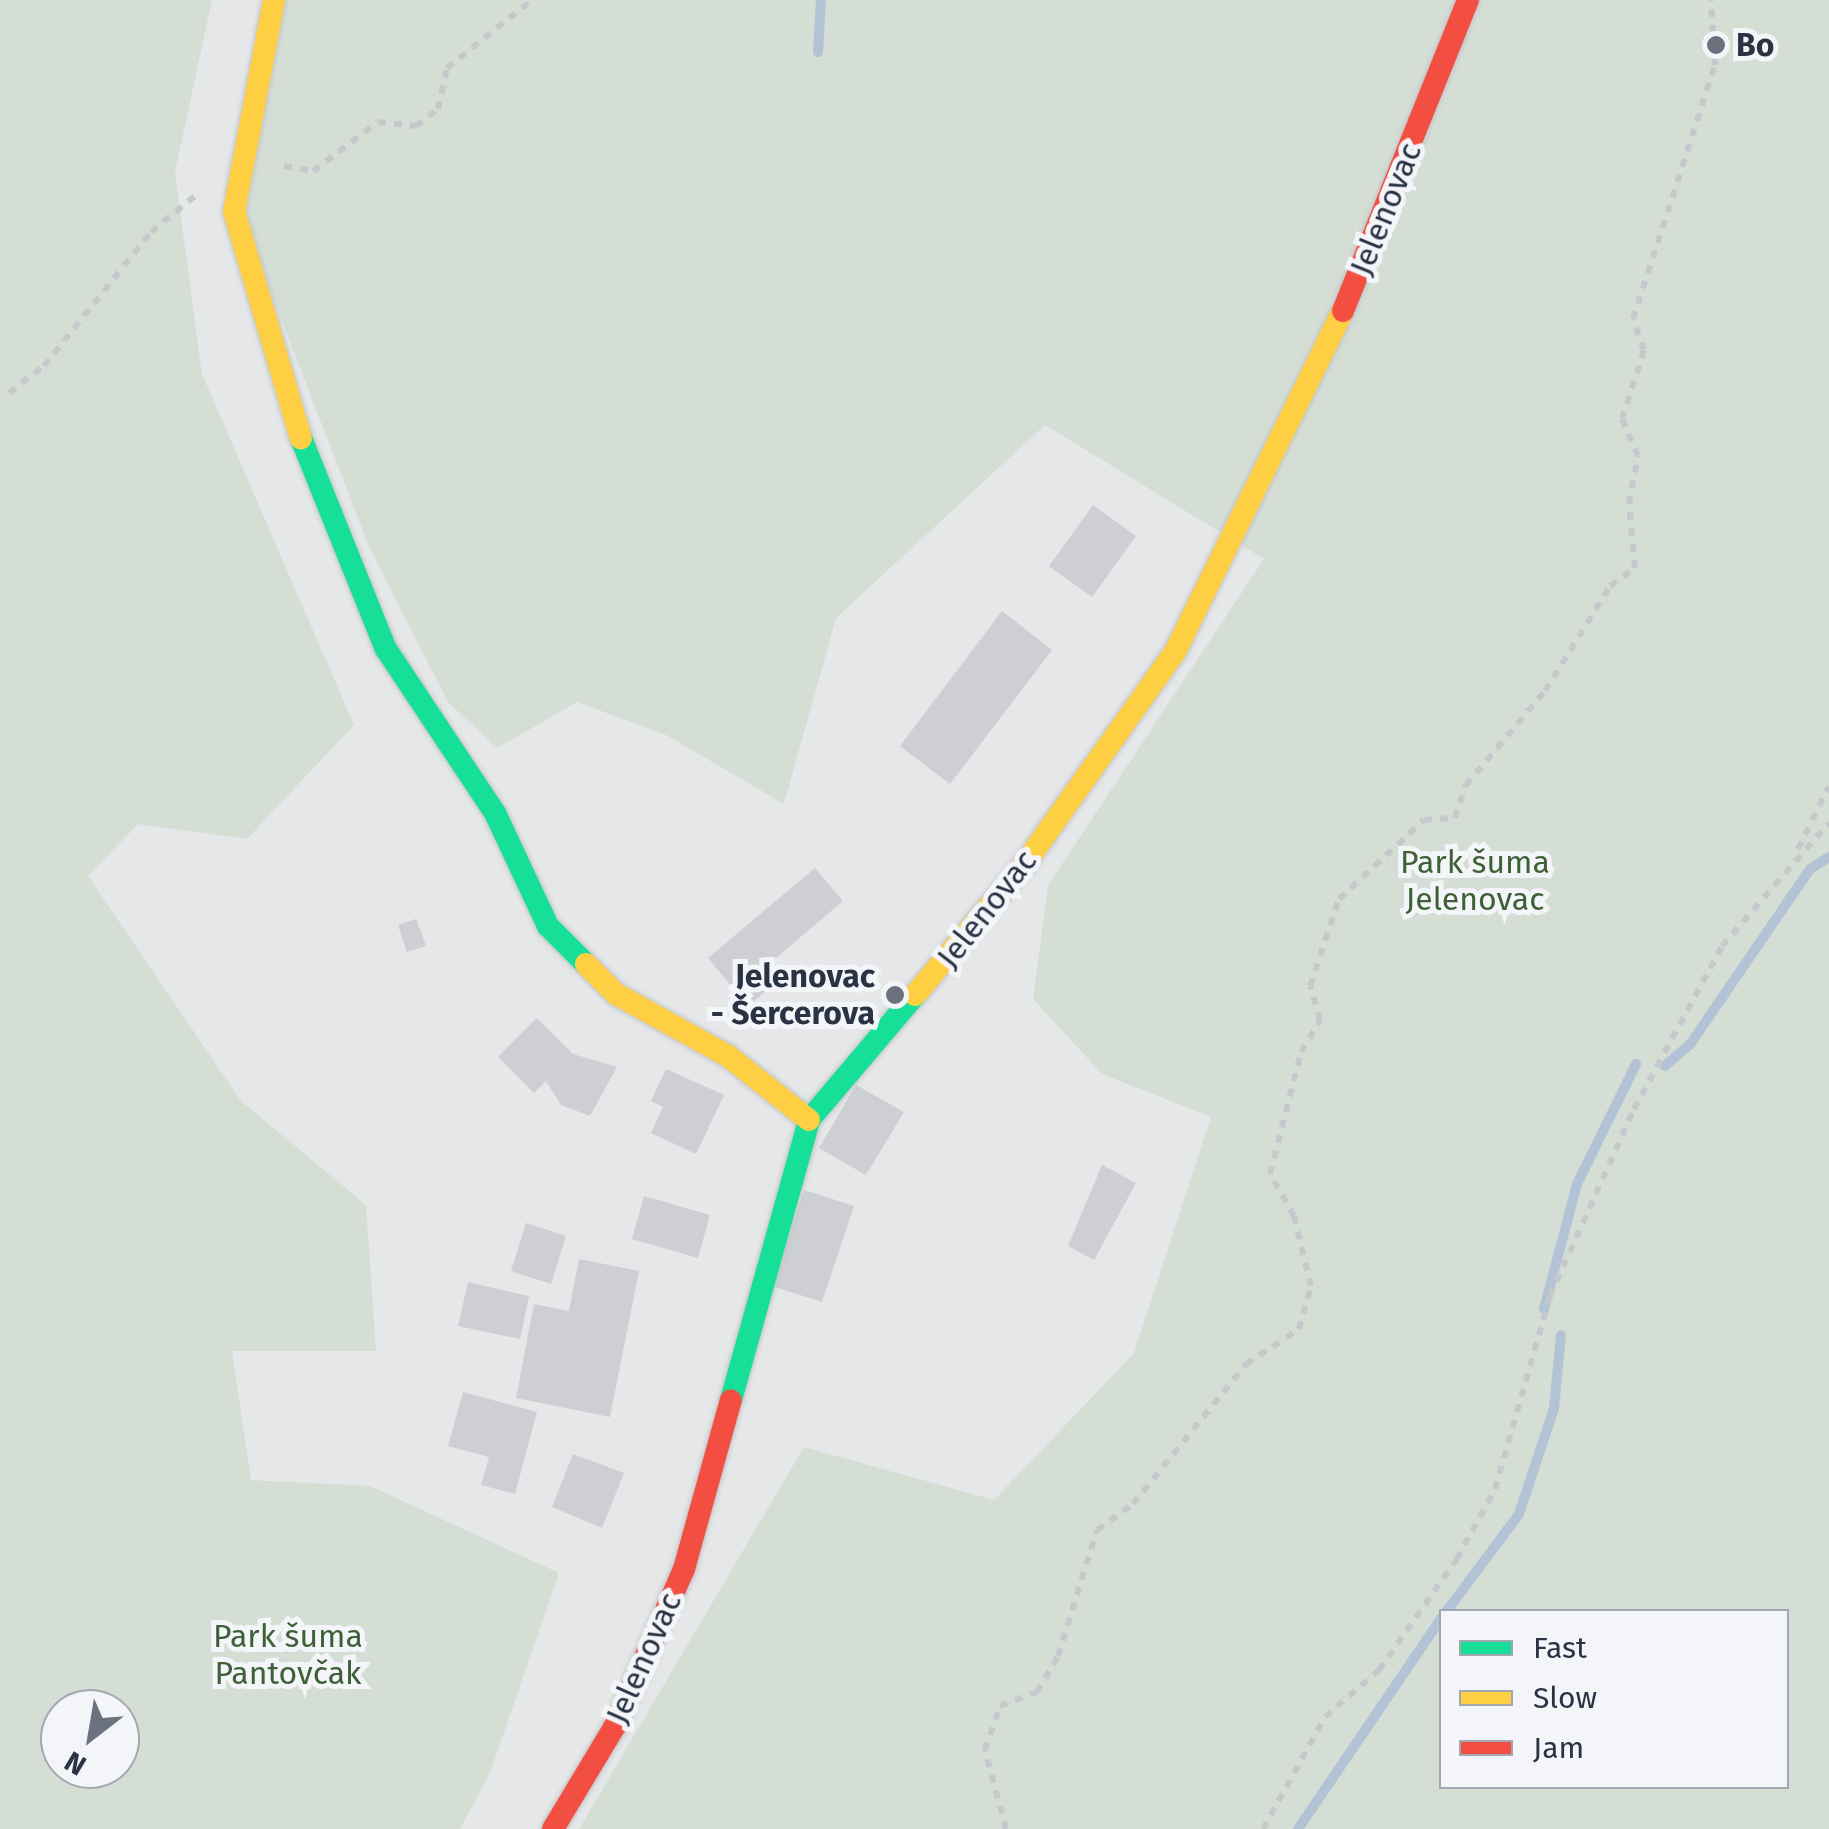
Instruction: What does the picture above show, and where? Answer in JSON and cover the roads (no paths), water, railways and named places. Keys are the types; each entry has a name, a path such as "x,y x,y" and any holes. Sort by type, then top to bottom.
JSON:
{"street":[{"path":"274,0 242,157 240,255 310,465 386,650 504,828 548,926 616,994 728,1056 809,1120"},
{"name":"Jelenovac","path":"552,1829 615,1726 684,1569 809,1120 1024,865 1175,652 1368,258 1468,0"}],"waterway":[{"path":"818,52 821,0"},
{"path":"1665,1066 1691,1043 1810,869 1829,857"},
{"path":"1544,1309 1577,1184 1636,1064"},
{"path":"1448,1609 1519,1514 1554,1408 1561,1335"},
{"path":"1298,1829 1439,1621"}],"place":[{"name":"Bo","path":"1716,45"},
{"name":"Jelenovac - Šercerova","path":"895,995"}],"park label":[{"name":"Park šuma Jelenovac","path":"1475,882"},
{"name":"Park šuma Pantovčak","path":"288,1656"}]}
